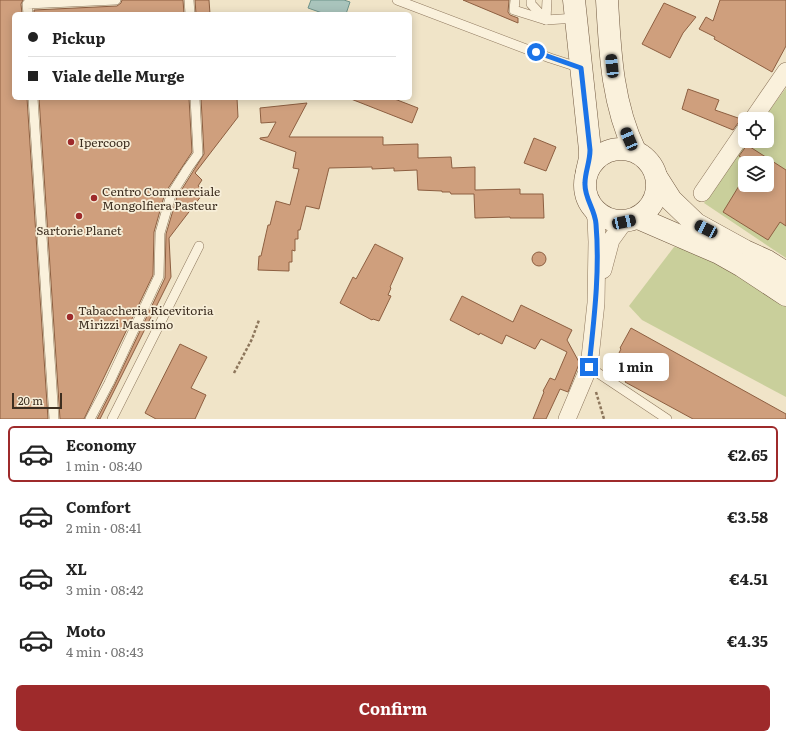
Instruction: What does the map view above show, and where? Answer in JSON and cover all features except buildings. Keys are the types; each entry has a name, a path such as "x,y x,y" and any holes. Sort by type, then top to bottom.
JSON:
{"main road":[{"path":"607,0 614,88 625,130 635,151"},
{"path":"575,9 590,150 588,171 585,182 586,194 591,205 599,214 610,220 631,220 693,232 745,251 767,261 786,273"},
{"path":"588,171 594,160 603,153 615,149 627,148 635,151 648,160 655,170 657,178 657,193 652,205 645,213 631,220"},
{"path":"657,178 693,232 711,248 728,257 786,295"}],"street":[{"path":"758,112 786,71"},
{"path":"702,193 738,140"},
{"path":"567,419 589,367 596,298 596,218 591,205"},
{"path":"596,298 611,240 631,220"}],"lane":[{"path":"28,12 27,4 116,0"},
{"path":"189,0 190,12"},
{"path":"397,0 550,58 581,68"},
{"path":"515,0 514,10 546,20 575,9"},
{"path":"531,0 531,4 546,20"},
{"path":"546,20 547,0"},
{"path":"33,100 54,419"},
{"path":"90,419 109,383 159,276 160,233 172,195 198,154 195,100"},
{"path":"112,419 199,246"},
{"path":"589,367 667,419"}],"path":[{"path":"234,374 252,339 259,320"},
{"path":"596,391 604,419"}],"green space":[{"path":"786,88 786,258 704,203 741,148 774,148 774,112 768,112"},
{"path":"674,247 698,250 786,307 786,397 642,320 629,306"}],"water":[{"path":"311,0 344,0 350,2 347,12 319,12 308,8"}],"place":[{"name":"Ipercoop","path":"71,142"},
{"name":"Centro Commerciale Mongolfiera Pasteur","path":"94,198"},
{"name":"Sartorie Planet","path":"79,216"},
{"name":"Tabaccheria Ricevitoria Mirizzi Massimo","path":"70,317"}],"route":[{"path":"536,52 581,68 590,150 590,158 585,182 586,194 596,218 597,242 596,303 589,367"}]}
